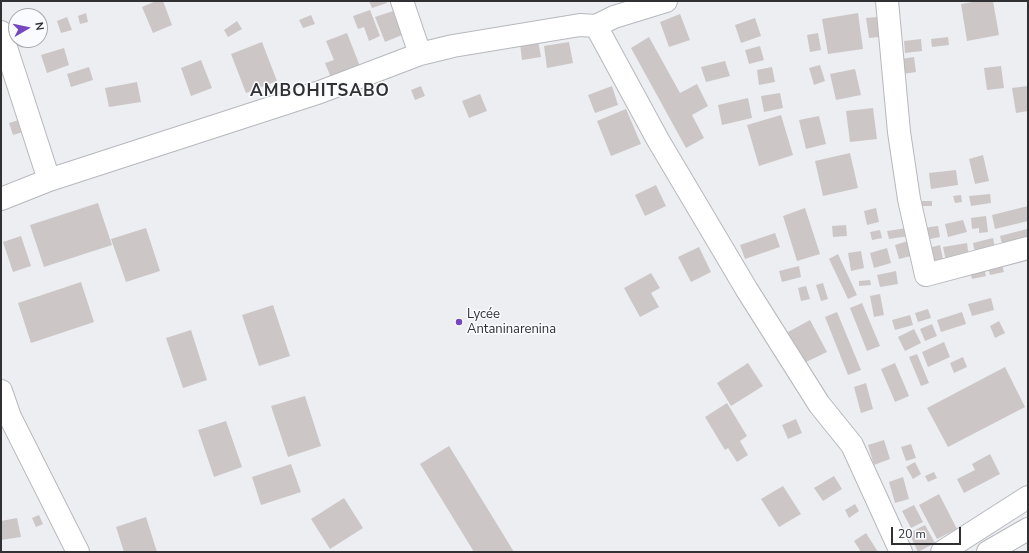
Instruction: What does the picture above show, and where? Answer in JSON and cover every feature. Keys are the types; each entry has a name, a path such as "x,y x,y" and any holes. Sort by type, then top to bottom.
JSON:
{"street":[{"path":"402,1 420,54"},
{"path":"1,199 49,180 320,92 420,54 453,46 580,25 596,26 614,17 666,1"},
{"path":"887,1 899,132 909,199 926,275 1028,248"},
{"path":"596,26 658,140 746,290 819,404 852,445 901,552"},
{"path":"1,32 49,180"},
{"path":"1,391 10,417 78,552"},
{"path":"942,552 1028,497"},
{"path":"988,552 1028,529"}],"building":[{"path":"156,1 163,1 172,25 153,33 142,7"},
{"path":"369,1 386,1 387,3 372,8"},
{"path":"978,1 993,1 999,35 967,41 961,4"},
{"path":"370,10 380,36 369,41 364,27 358,29 353,16"},
{"path":"393,11 402,35 385,42 375,17"},
{"path":"86,13 88,22 80,24 78,16"},
{"path":"858,13 863,49 828,54 822,19"},
{"path":"680,14 690,40 669,47 660,22"},
{"path":"311,15 315,24 303,28 299,20"},
{"path":"67,17 72,30 61,33 57,21"},
{"path":"877,17 879,37 869,38 866,18"},
{"path":"755,18 761,36 741,43 735,25"},
{"path":"237,21 242,29 228,37 224,30"},
{"path":"347,33 361,69 332,80 325,63 334,60 326,41"},
{"path":"818,33 821,50 810,52 807,35"},
{"path":"649,37 680,93 697,84 708,106 692,115 704,138 686,148 631,48"},
{"path":"948,37 949,45 932,47 931,39"},
{"path":"921,39 922,51 905,53 904,41"},
{"path":"538,40 541,57 522,60 520,43"},
{"path":"262,42 277,81 246,93 231,54"},
{"path":"569,42 573,63 547,68 544,46"},
{"path":"760,46 764,60 749,64 745,50"},
{"path":"64,48 69,65 47,73 41,55"},
{"path":"914,57 916,72 903,74 901,59"},
{"path":"201,60 212,88 191,96 181,68"},
{"path":"725,61 730,76 706,82 701,67"},
{"path":"820,65 825,81 814,85 809,68"},
{"path":"1001,66 1004,88 987,90 984,68"},
{"path":"89,67 93,80 71,87 67,74"},
{"path":"772,67 775,82 759,85 757,70"},
{"path":"855,69 861,95 836,100 830,74"},
{"path":"137,82 141,102 109,107 105,88"},
{"path":"421,86 425,96 415,100 411,90"},
{"path":"612,86 618,105 595,113 588,95"},
{"path":"1028,86 1028,111 1016,113 1012,88"},
{"path":"780,93 783,108 764,112 761,96"},
{"path":"480,94 487,111 469,118 462,101"},
{"path":"748,98 752,118 722,125 718,105"},
{"path":"873,108 877,139 850,142 846,111"},
{"path":"626,109 641,144 611,156 597,121"},
{"path":"781,115 793,155 759,166 747,125"},
{"path":"819,116 826,144 806,149 799,120"},
{"path":"19,120 23,132 13,135 9,123"},
{"path":"850,153 858,188 823,196 815,161"},
{"path":"983,155 989,181 975,184 969,159"},
{"path":"956,170 958,185 931,189 929,173"},
{"path":"656,185 666,206 645,216 635,195"},
{"path":"990,194 991,203 971,206 969,196"},
{"path":"961,195 962,202 955,203 953,196"},
{"path":"922,201 932,201 932,206 922,206"},
{"path":"98,203 112,245 44,267 30,225"},
{"path":"1028,206 1028,221 995,229 992,215"},
{"path":"805,208 820,254 797,261 783,216"},
{"path":"876,208 879,222 867,225 864,211"},
{"path":"986,216 988,232 979,233 979,228 972,229 971,218"},
{"path":"963,220 967,232 948,237 945,224"},
{"path":"846,225 847,236 833,237 832,226"},
{"path":"938,226 940,237 925,240 923,228"},
{"path":"146,228 160,271 126,282 111,239"},
{"path":"907,228 909,236 889,239 887,231"},
{"path":"1027,229 1028,241 1003,248 1000,236"},
{"path":"880,230 882,238 872,240 870,232"},
{"path":"775,233 780,247 745,259 740,245"},
{"path":"21,236 31,266 13,272 3,242"},
{"path":"993,238 995,248 975,253 973,243"},
{"path":"911,240 915,255 899,259 895,245"},
{"path":"967,243 969,257 946,261 943,247"},
{"path":"940,245 943,259 931,261 928,248"},
{"path":"699,247 711,272 691,282 678,257"},
{"path":"887,248 891,263 874,268 870,253"},
{"path":"861,251 864,268 851,271 848,253"},
{"path":"838,254 857,295 848,299 829,259"},
{"path":"1001,260 1004,272 990,275 987,264"},
{"path":"983,264 986,276 972,279 969,268"},
{"path":"799,266 801,277 782,282 779,271"},
{"path":"896,271 898,284 880,287 877,275"},
{"path":"651,273 660,288 651,293 659,307 640,317 624,288"},
{"path":"870,280 871,285 859,286 859,281"},
{"path":"81,282 94,322 31,343 18,303"},
{"path":"823,283 828,299 821,301 816,285"},
{"path":"806,286 810,299 801,301 798,288"},
{"path":"880,294 884,315 874,317 870,296"},
{"path":"991,298 994,310 972,316 968,304"},
{"path":"862,303 880,346 867,351 850,308"},
{"path":"273,305 290,356 259,366 242,315"},
{"path":"928,309 931,318 918,322 915,313"},
{"path":"837,312 861,370 848,375 825,317"},
{"path":"962,312 966,324 941,332 937,320"},
{"path":"910,315 913,325 895,330 892,320"},
{"path":"810,320 827,352 804,363 788,332"},
{"path":"999,321 1005,333 995,338 990,326"},
{"path":"932,324 937,336 925,341 920,329"},
{"path":"914,329 921,343 905,351 898,337"},
{"path":"191,330 207,380 183,388 166,338"},
{"path":"944,342 950,357 928,367 922,352"},
{"path":"917,354 929,383 921,386 909,357"},
{"path":"963,357 967,367 954,373 950,363"},
{"path":"748,363 763,386 731,406 717,383"},
{"path":"895,363 909,396 895,402 881,369"},
{"path":"1005,367 1025,407 948,447 927,408"},
{"path":"866,383 873,409 861,413 854,387"},
{"path":"305,396 321,446 288,457 271,406"},
{"path":"727,403 747,436 740,441 748,455 737,462 728,448 725,450 705,417"},
{"path":"796,419 802,433 788,439 782,425"},
{"path":"226,421 242,467 214,477 198,430"},
{"path":"884,440 890,459 874,465 868,445"},
{"path":"911,444 916,458 906,461 901,447"},
{"path":"449,446 514,552 474,552 420,464"},
{"path":"990,454 1000,474 964,493 957,479 975,470 972,464"},
{"path":"915,462 921,474 913,479 906,467"},
{"path":"291,464 301,492 261,505 252,477"},
{"path":"934,472 937,478 928,482 925,476"},
{"path":"834,476 842,489 823,501 814,488"},
{"path":"903,477 909,499 895,503 889,482"},
{"path":"783,486 801,514 779,527 761,499"},
{"path":"939,494 957,529 937,539 919,505"},
{"path":"344,498 363,528 330,549 311,519"},
{"path":"855,504 859,511 849,518 845,510"},
{"path":"914,505 923,522 911,528 902,511"},
{"path":"39,515 43,524 36,527 32,518"},
{"path":"146,517 157,552 124,552 116,527"},
{"path":"17,518 21,537 1,540 1,521"},
{"path":"925,525 935,543 918,552 909,533"},
{"path":"866,533 878,552 861,552 854,541"}],"place":[{"name":"Lycée Antaninarenina","path":"459,322"}],"district":[{"name":"AMBOHITSABO","path":"320,92"}]}
